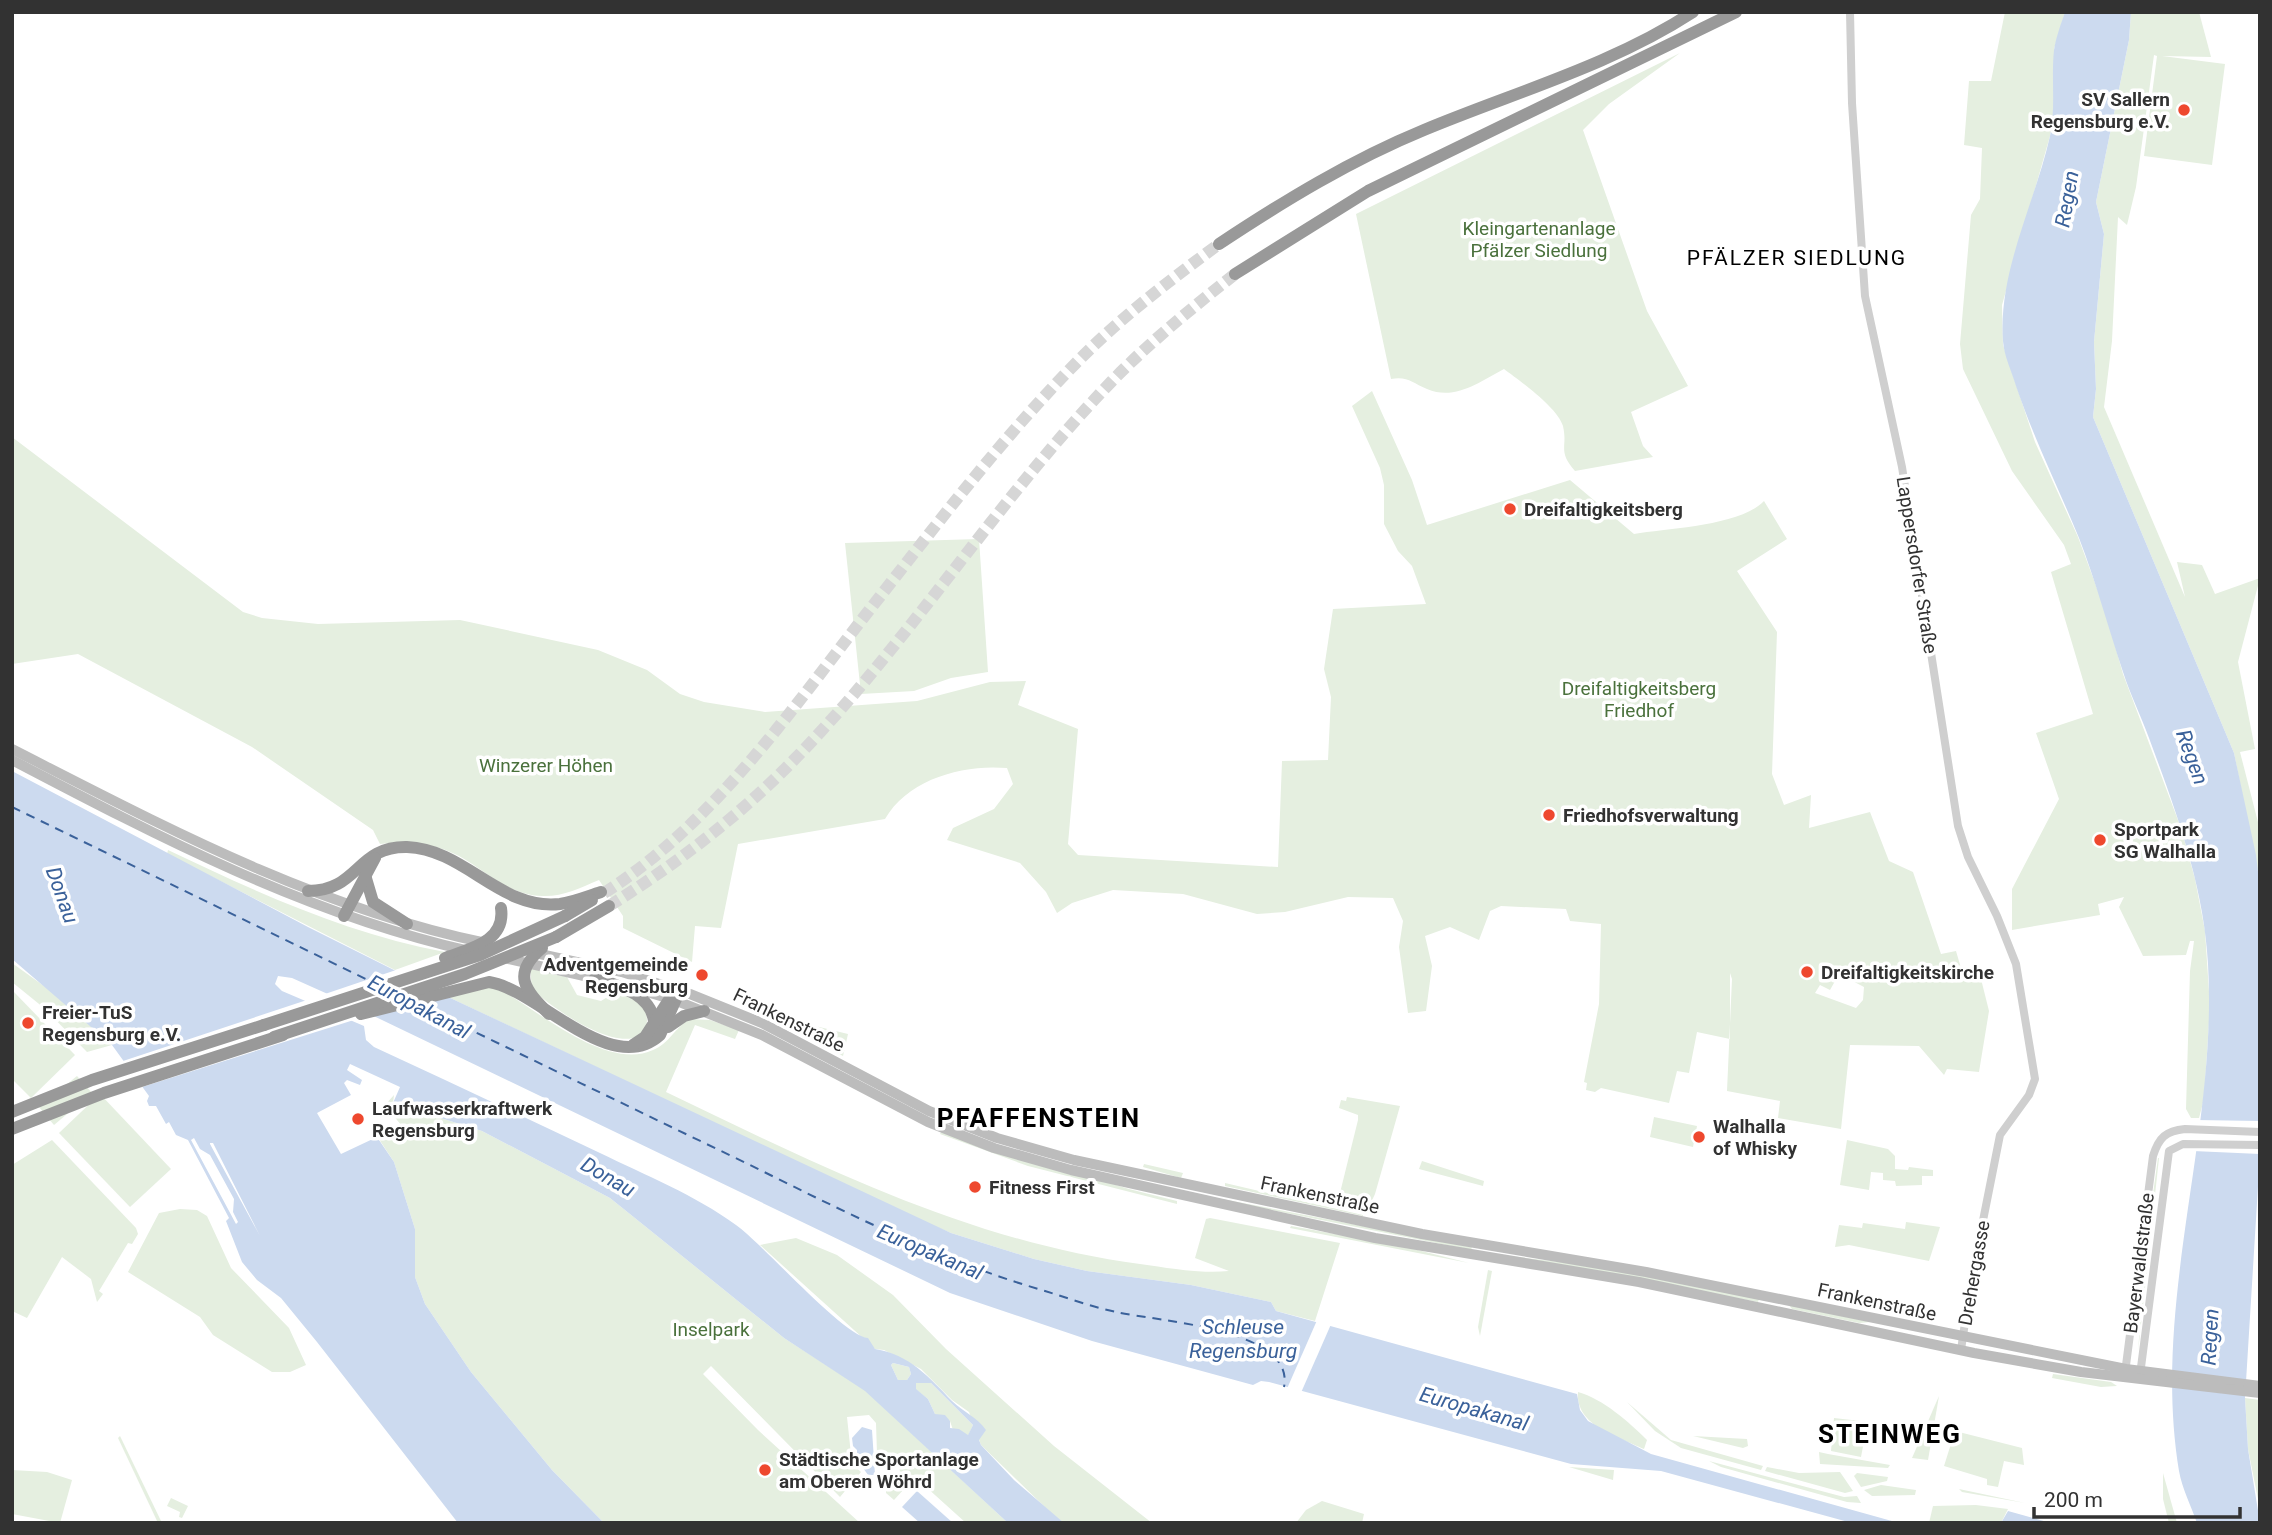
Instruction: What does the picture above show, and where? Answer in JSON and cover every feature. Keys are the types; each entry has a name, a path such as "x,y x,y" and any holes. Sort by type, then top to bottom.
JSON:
{"highway":[{"path":"1219,244 1354,162 1423,131 1600,62 1693,12"},
{"path":"1655,51 1719,12"},
{"path":"1236,274 1368,191 1735,12"},
{"path":"309,891 331,890 351,876 365,860 394,848 424,849 477,874 508,895 531,903 563,904 605,897"},
{"path":"346,908 380,852"},
{"path":"365,874 373,902 407,924"},
{"path":"264,1025 488,940 499,929 502,908 492,890 477,874"},
{"path":"346,908 351,876"},
{"path":"12,1112 92,1080 497,948 605,897"},
{"path":"14,1128 104,1093 465,974 577,926 605,897"},
{"path":"549,1014 528,990 524,971 530,959 556,937"},
{"path":"595,978 642,999 659,1025"},
{"path":"274,1037 480,983 498,984 597,1039 630,1046 654,1041 659,1025 676,995"},
{"path":"659,1025 704,1012"}],"main road":[{"path":"12,749 225,857 346,908"},
{"path":"12,760 220,866 346,908"},
{"name":"Frankenstraße","path":"346,908 622,972 676,995 762,1023 929,1111 997,1138 1074,1160 1422,1234 1646,1272 2125,1373"},
{"name":"Frankenstraße","path":"346,908 445,945 676,995 704,1012 791,1049 928,1122 1034,1161 1375,1238 1639,1282 1961,1350 2260,1393"},
{"name":"Frankenstraße","path":"2153,1377 2260,1386"}],"street":[{"name":"Lappersdorfer Straße","path":"1850,12 1858,202 1868,315 1902,467 1958,826 1968,857 1997,915 2016,964 2035,1071 2033,1088 2000,1135 1989,1196"},
{"name":"Bayerwaldstraße","path":"2125,1373 2155,1149 2165,1133 2188,1130 2260,1132"},
{"name":"Bayerwaldstraße","path":"2140,1375 2169,1150 2187,1144 2260,1145"},
{"name":"Drehergasse","path":"1961,1350 1970,1281 1989,1196"}],"green space":[{"path":"2005,12 2065,12 2054,49 2054,107 2050,136 2002,305 2003,345 2035,442 2078,537 2105,610 2123,674 2181,828 2195,879 2205,931 2210,1007 2204,1099 2199,1118 2191,1118 2186,1109 2190,971 2194,941 2190,941 2186,955 2143,956 2119,907 2124,897 2098,904 2100,915 2012,930 2012,889 2059,799 2036,733 2093,714 2051,572 2071,564 2064,545 2012,471 1963,369 1960,344 1971,215 1980,199 1982,148 1964,145 1969,81 1991,81"},
{"path":"2131,12 2199,12 2211,57 2162,56 2225,64 2212,165 2144,156 2157,56 2154,55 2136,187 2127,225 2118,217 2112,341 2104,407 2185,597 2177,562 2202,565 2215,594 2260,578 2238,662 2255,749 2240,752 2260,830 2260,883 2234,753 2093,417 2096,389 2094,342 2104,234 2096,202 2129,40"},
{"name":"Kleingartenanlage Pfälzer Siedlung","path":"1680,53 1609,104 1583,130 1647,311 1688,386 1631,412 1643,446 1653,457 1575,471 1566,458 1563,426 1554,411 1504,369 1467,388 1447,393 1427,389 1406,379 1391,379 1356,214"},
{"path":"1372,391 1412,480 1427,525 1570,480 1634,534 1722,521 1753,509 1764,501 1787,539 1737,571 1777,632 1772,774 1784,805 1811,795 1809,828 1870,812 1889,861 1913,872 1941,954 1956,951 1963,975 1979,971 1989,1011 1979,1072 1947,1069 1944,1075 1919,1046 1850,1045 1841,1129 1778,1118 1780,1101 1727,1091 1729,1039 1697,1032 1689,1073 1677,1071 1669,1103 1601,1088 1595,1092 1586,1090 1587,1083 1584,1082 1599,1004 1601,924 1570,921 1566,909 1501,906 1490,911 1479,940 1450,927 1425,936 1432,966 1426,1011 1408,1013 1399,947 1403,921 1393,898 1348,897 1285,912 1257,914 1183,894 1113,890 1072,903 1057,913 1046,892 1020,863 947,840 953,828 994,809 1013,784 1007,768 973,769 938,777 908,794 895,805 885,819 738,844 721,928 695,926 692,962 623,928 623,916 599,880 557,895 530,895 508,887 459,856 440,848 410,843 380,844 373,830 252,747 78,654 12,664 12,437 243,612 262,618 318,624 460,620 598,650 647,670 680,694 704,702 765,712 917,701 990,682 1026,681 1018,705 1078,729 1068,844 1078,855 1278,867 1282,761 1328,760 1331,697 1324,669 1333,609 1426,604 1412,566 1398,551 1384,524 1384,485 1380,468 1352,406","holes":["1730,973 1732,979 1730,1024","1839,974 1864,987 1863,1000 1856,1008 1815,993 1820,985 1830,990"]},
{"path":"979,539 988,672 951,678 914,691 861,694 845,543"},
{"path":"168,850 269,896 338,923 445,952 395,970 167,854"},
{"path":"12,963 62,999 112,1045 87,1052 44,1008 12,982"},
{"path":"530,968 567,977 577,995 601,1001 617,991 644,1009 646,1029 635,1037 621,1039 579,1023 532,989"},
{"path":"496,987 572,1035 614,1052 634,1054 653,1050 690,1019 710,1020 739,1030 735,1039 695,1025 666,1092 838,1173 956,1219 1016,1238 1077,1253 1207,1272 1229,1271 1195,1258 1206,1219 1210,1218 1340,1243 1315,1321 1276,1311 1271,1302 1191,1285 1087,1271 1034,1259 951,1233 444,995 466,989"},
{"name":"Freier-TuS Regensburg e.V.","path":"12,990 75,1055 31,1098 12,1079"},
{"path":"766,1015 848,1034 843,1056"},
{"path":"77,1076 92,1093 54,1125 39,1107"},
{"path":"100,1094 171,1169 130,1207 59,1133"},
{"name":"Inselpark","path":"394,1095 393,1103 482,1131 610,1198 784,1338 865,1390 1008,1523 966,1523 915,1477 894,1500 886,1493 886,1483 900,1473 899,1460 892,1454 877,1454 876,1423 869,1415 847,1417 852,1464 861,1472 840,1497 711,1366 703,1374 758,1430 860,1523 604,1523 552,1470 471,1372 425,1304 415,1277 415,1229 394,1162 375,1133 387,1127 390,1132 401,1125 385,1105"},
{"path":"1347,1097 1400,1106 1375,1194 1367,1211 1337,1205 1358,1120 1358,1115 1339,1108 1341,1100 1346,1101"},
{"path":"1654,1117 1697,1126 1693,1147 1650,1137"},
{"path":"942,1131 1129,1189 1177,1201 1177,1204 1028,1166 940,1134"},
{"path":"52,1140 136,1228 138,1234 132,1244 128,1243 99,1291 103,1294 97,1302 91,1279 62,1257 27,1318 12,1311 12,1165"},
{"path":"1847,1140 1888,1149 1895,1156 1895,1169 1908,1170 1909,1167 1933,1170 1933,1176 1922,1176 1922,1185 1896,1186 1895,1181 1883,1180 1883,1173 1871,1172 1869,1190 1840,1185"},
{"path":"2159,1158 2138,1352 2146,1244"},
{"path":"1422,1161 1484,1181 1483,1186 1419,1169"},
{"path":"1144,1164 1183,1173 1181,1178 1143,1167"},
{"path":"1225,1183 1363,1215 1363,1216 1225,1186"},
{"path":"1222,1199 1472,1247 1471,1250"},
{"path":"180,1209 197,1210 207,1216 231,1268 289,1328 306,1365 290,1372 272,1372 213,1335 200,1317 128,1272 159,1213"},
{"path":"1906,1222 1940,1227 1929,1261 1849,1245 1835,1247 1839,1225 1862,1228 1863,1223 1905,1229"},
{"path":"1291,1226 1402,1246 1469,1263 1290,1228"},
{"path":"796,1238 837,1255 893,1295 946,1349 1054,1446 1152,1523 1064,1523 1053,1515 981,1445 969,1412 952,1400 921,1369 884,1350 875,1349 760,1245"},
{"path":"1502,1255 1594,1266 1759,1299 1758,1302"},
{"path":"1488,1270 1492,1271 1480,1336 1478,1327"},
{"path":"1789,1305 1871,1322 1859,1323 1792,1309"},
{"path":"893,1363 909,1367 911,1374 907,1380 898,1380 891,1365"},
{"path":"2053,1374 2111,1382 2117,1386 2101,1387 2052,1378"},
{"path":"915,1383 931,1383 973,1425 968,1436 953,1430 950,1421 935,1414 928,1399 915,1389"},
{"path":"1578,1392 1606,1406 1632,1426 1647,1440 1644,1449 1611,1435 1591,1422 1579,1404"},
{"path":"1939,1396 1928,1460 1912,1458"},
{"path":"2245,1398 2260,1400 2260,1509 2248,1449"},
{"path":"1627,1402 1671,1440 1763,1466 1761,1470 1681,1448 1655,1431"},
{"path":"1834,1418 1887,1424 1883,1444 1864,1441 1861,1457 1831,1451"},
{"path":"1955,1431 2022,1448 2024,1465 2004,1461 1998,1487 1987,1485 1987,1479 1944,1466"},
{"path":"120,1436 162,1523 158,1523 118,1438"},
{"path":"1693,1436 1747,1439 1748,1446 1743,1448"},
{"path":"1819,1452 1890,1465 1888,1468 1820,1464"},
{"path":"1709,1461 1844,1497 1857,1496 1861,1503 1847,1502 1721,1467"},
{"path":"1569,1467 1614,1470 1613,1480"},
{"path":"1767,1467 1799,1473 1840,1472 1853,1491 1845,1493 1765,1471"},
{"path":"12,1470 47,1472 72,1480 60,1523 12,1514"},
{"path":"1857,1473 1888,1477 1887,1481 1861,1487 1854,1476"},
{"path":"2163,1473 2177,1523 2169,1523 2163,1499"},
{"path":"1881,1485 1916,1490 1915,1495 1872,1496 1864,1490"},
{"path":"1959,1489 2025,1503 1962,1492"},
{"path":"171,1498 188,1506 182,1518 179,1517 180,1512 167,1506"},
{"path":"1322,1501 1364,1514 1362,1523 1296,1523 1306,1510"},
{"path":"1976,1505 2008,1509 2001,1523 1929,1523 1933,1506"}],"water":[{"name":"Regen","path":"2065,12 2131,12 2129,40 2096,202 2104,234 2094,342 2096,389 2093,417 2234,753 2256,855 2260,888 2260,1154 2245,1398 2248,1449 2260,1523 2197,1523 2179,1471 2173,1407 2173,1344 2204,1091 2208,1028 2208,964 2195,877 2169,793 2126,680 2085,555 2030,425 2008,364 2003,341 2006,289 2050,136 2054,50"},
{"path":"12,771 308,927 444,995 951,1233 1034,1259 1087,1271 1191,1285 1271,1302 1276,1311 1577,1394 1580,1410 1588,1421 1651,1454 1899,1523 1852,1523 1661,1471 1571,1464 1269,1382 1261,1381 1253,1385 1092,1341 950,1293 330,995 292,978 278,976 275,984 282,991 364,1026 366,1040 374,1047 670,1186 736,1225 841,1322 868,1338 875,1349 898,1356 918,1368 978,1422 986,1430 979,1440 981,1445 1014,1480 1064,1523 1008,1523 865,1391 784,1338 610,1198 482,1131 393,1103 400,1087 350,1064 347,1070 362,1080 360,1085 347,1080 344,1083 351,1095 317,1113 341,1154 377,1137 394,1162 415,1229 415,1277 425,1304 471,1372 552,1470 604,1523 458,1523 281,1298 257,1280 242,1262 226,1221 229,1218 188,1140 176,1135 156,1106 149,1106 149,1096 112,1045 12,959","holes":["194,1138 200,1149 210,1155 234,1199 233,1212 238,1222 236,1224 191,1140","210,1143 213,1143 260,1236","893,1363 909,1367 911,1374 907,1380 898,1380 891,1365","916,1383 931,1383 973,1425 968,1435 959,1429 950,1428 950,1421 945,1415 935,1414 928,1399 916,1389"]},
{"path":"862,1427 872,1430 875,1475 868,1475 861,1465 857,1465 857,1450 853,1446 852,1438"},
{"path":"917,1491 953,1523 920,1523 902,1507"},
{"path":"2008,1511 2051,1523 2001,1523"}],"pier":[{"path":"399,969 449,994 365,1017 322,995"},
{"path":"310,999 357,1019 139,1088 120,1062"},
{"path":"2195,1120 2260,1121 2260,1154 2193,1151"},
{"path":"1318,1318 1332,1322 1300,1395 1286,1391"}],"ferry route":[{"path":"12,807 376,984"},
{"path":"419,1005 857,1217 968,1265 1098,1308 1189,1324 1246,1340 1268,1352 1282,1367 1284,1387"}],"tunnel":[{"path":"604,893 680,834 747,765 968,485 1049,392 1093,346 1128,315 1219,244"},
{"path":"609,906 702,841 788,766 872,673 1069,427 1141,353 1235,274"}],"place":[{"name":"SV Sallern Regensburg e.V.","path":"2184,110"},
{"name":"Dreifaltigkeitsberg","path":"1510,509"},
{"name":"Friedhofsverwaltung","path":"1549,815"},
{"name":"Sportpark SG Walhalla","path":"2100,840"},
{"name":"Dreifaltigkeitskirche","path":"1807,972"},
{"name":"Adventgemeinde Regensburg","path":"702,975"},
{"name":"Freier-TuS Regensburg e.V.","path":"28,1023"},
{"name":"Laufwasserkraftwerk Regensburg","path":"358,1119"},
{"name":"Walhalla of Whisky","path":"1699,1137"},
{"name":"Fitness First","path":"975,1187"},
{"name":"Städtische Sportanlage am Oberen Wöhrd","path":"765,1470"}],"district":[{"name":"PFÄLZER SIEDLUNG","path":"1797,258"},
{"name":"PFAFFENSTEIN","path":"1039,1118"},
{"name":"STEINWEG","path":"1890,1434"}],"park label":[{"name":"Dreifaltigkeitsberg Friedhof","path":"1639,699"},
{"name":"Winzerer Höhen","path":"546,765"}],"water label":[{"name":"Donau","path":"62,895"},
{"name":"Europakanal","path":"419,1007"},
{"name":"Donau","path":"608,1177"},
{"name":"Europakanal","path":"930,1252"},
{"name":"Schleuse Regensburg","path":"1243,1339"},
{"name":"Europakanal","path":"1474,1409"}]}
